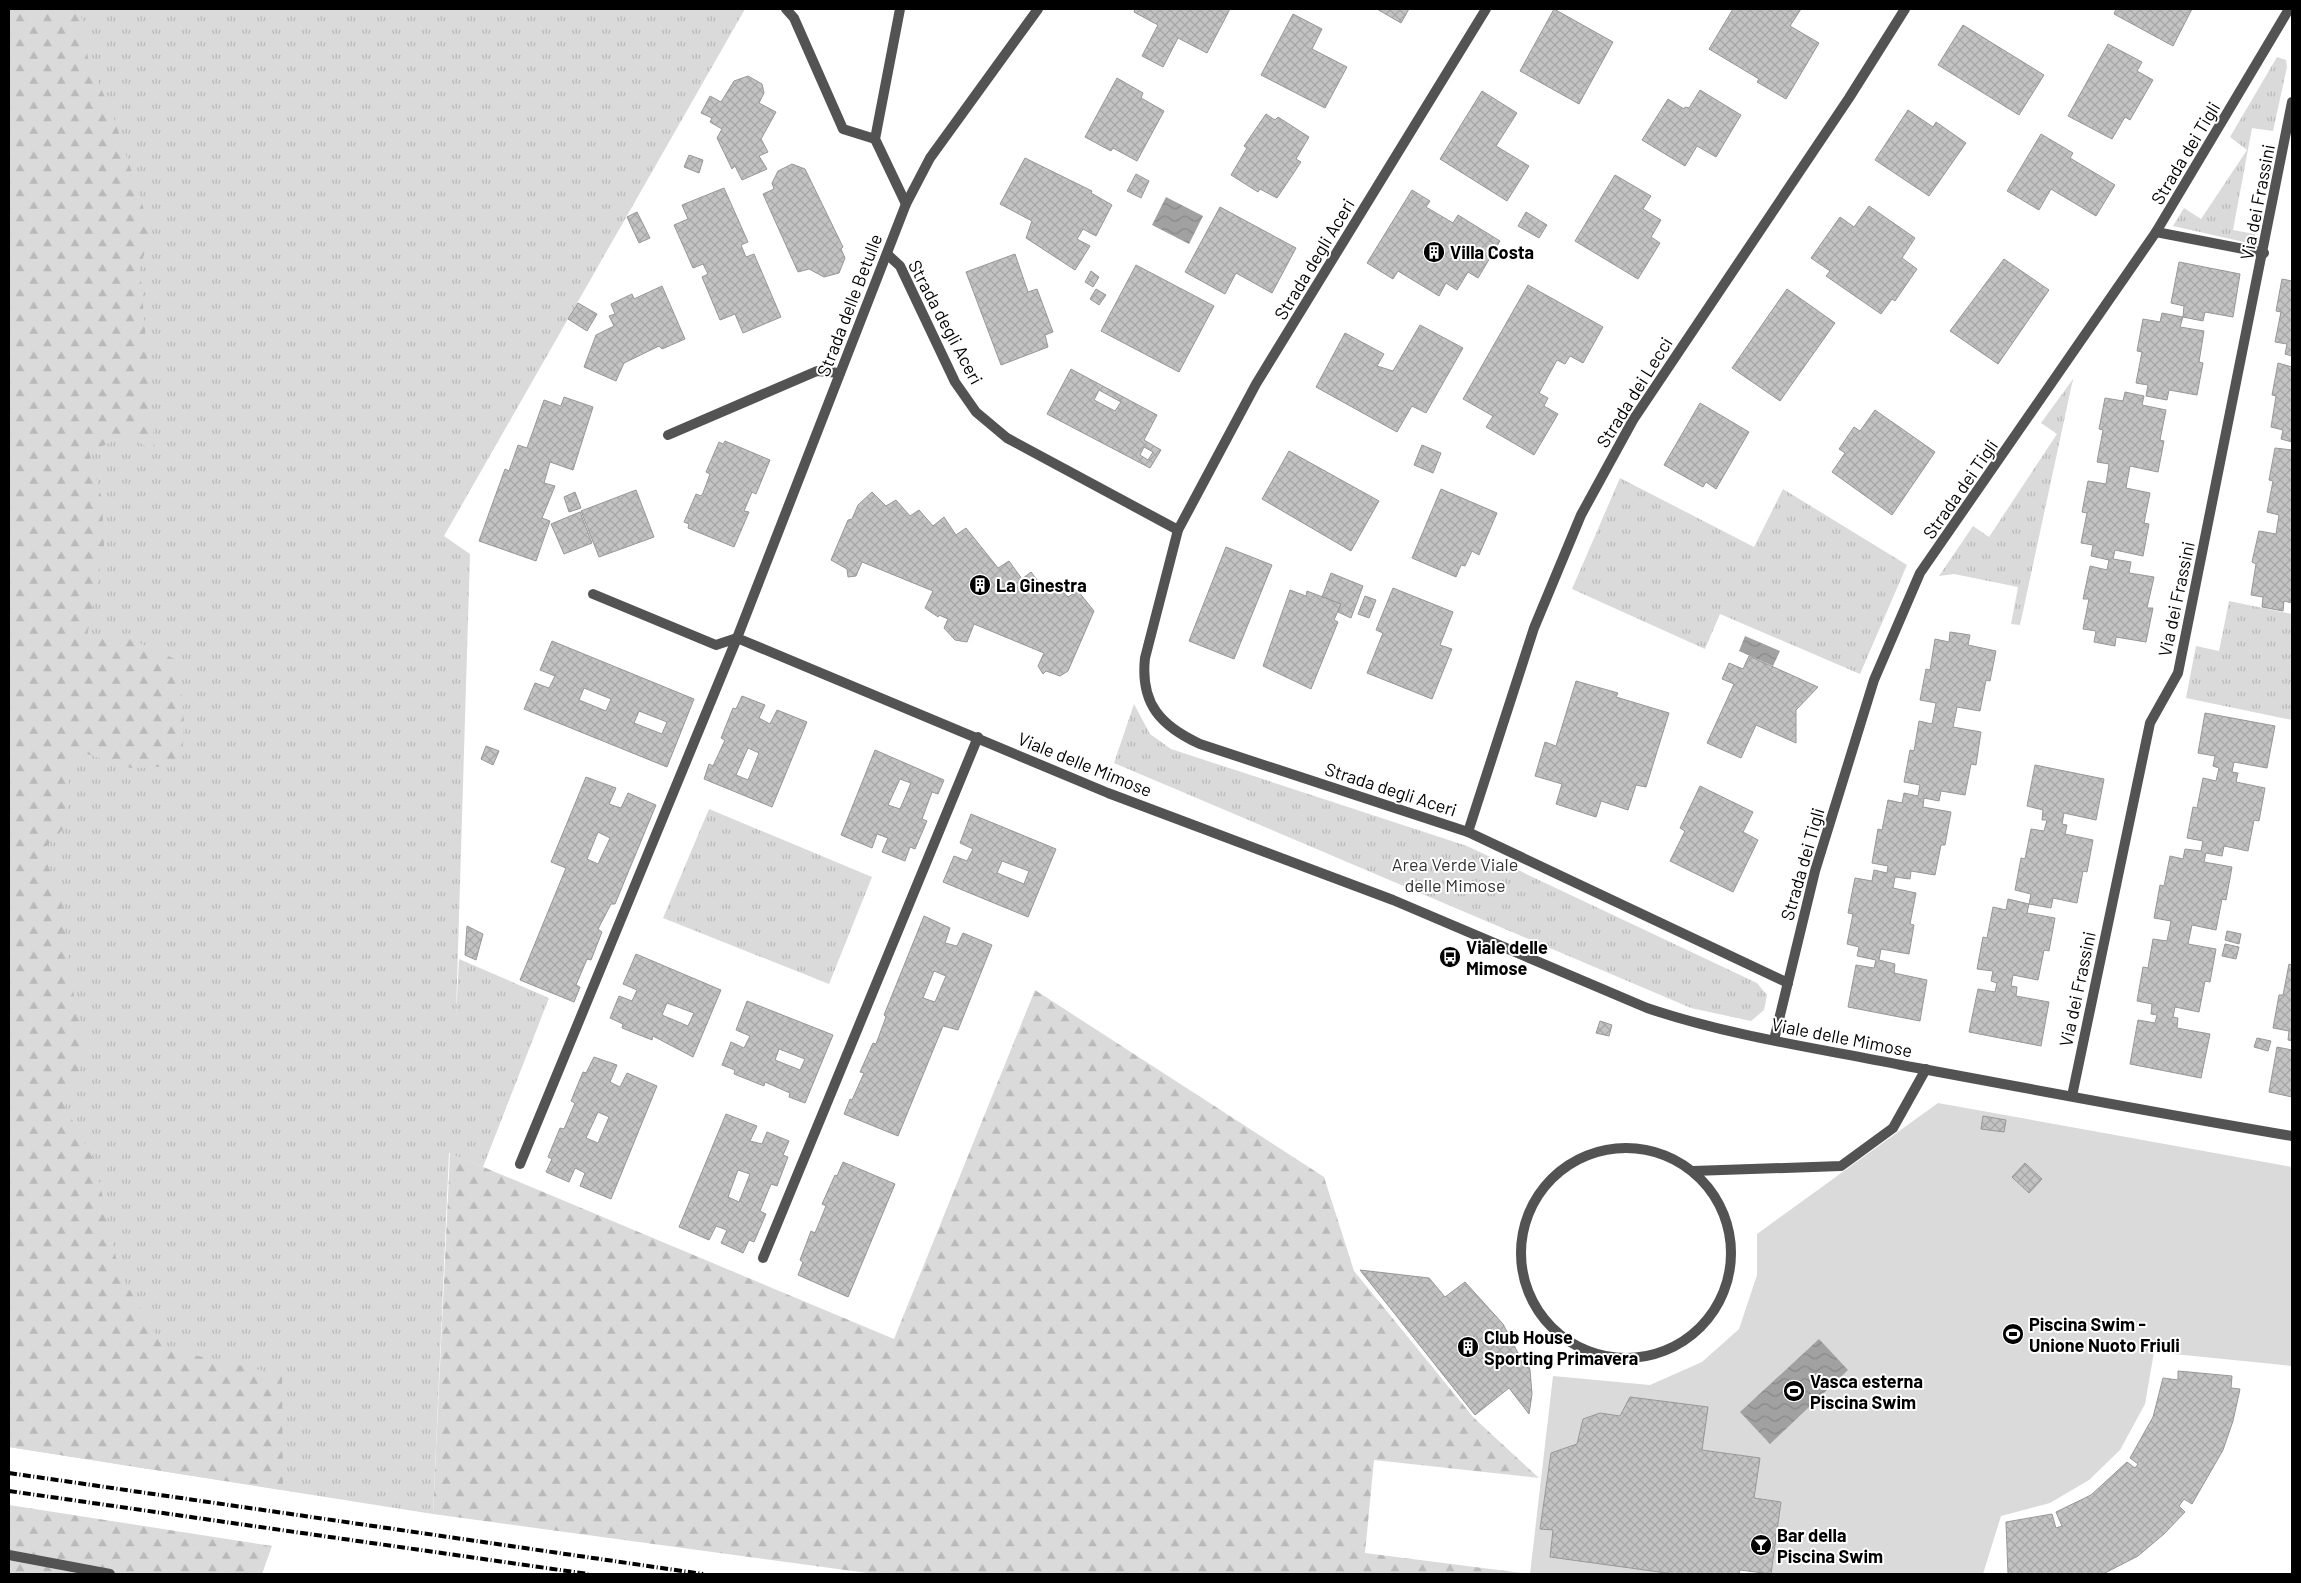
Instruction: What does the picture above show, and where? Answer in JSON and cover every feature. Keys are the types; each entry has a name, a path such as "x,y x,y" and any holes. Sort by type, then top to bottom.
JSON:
{"street":[{"path":"786,9 794,18 843,129 875,139"},
{"path":"900,9 875,139 906,204"},
{"name":"Strada delle Betulle","path":"520,1164 737,638 906,204 930,158 1038,9"},
{"name":"Strada degli Aceri","path":"1486,9 1256,384 1178,530 1145,658 1142,678 1148,700 1161,719 1179,734 1200,744 1468,832 1788,983"},
{"name":"Strada dei Lecci","path":"1468,832 1534,628 1581,515 1633,420 1849,98 1905,9"},
{"name":"Strada dei Tigli","path":"1774,1040 1815,871 1874,680 1920,574 2156,232 2289,9"},
{"name":"Via dei Frassini","path":"2072,1096 2150,723 2178,673 2264,253 2292,102"},
{"path":"2156,232 2264,253"},
{"name":"Strada degli Aceri","path":"887,254 900,266 955,382 976,412 1007,438 1178,530"},
{"path":"668,435 817,370 840,373"},
{"path":"593,594 716,645 737,638"},
{"name":"Viale delle Mimose","path":"737,638 978,737 1108,793 1393,900 1647,1008 1689,1022 1926,1069 2292,1136"},
{"path":"763,1258 978,737"},
{"path":"1693,1171 1716,1197 1729,1229 1730,1238 1731,1263 1723,1296 1704,1325 1676,1346 1644,1357 1610,1357 1577,1346 1550,1325 1530,1296 1521,1262 1524,1226 1538,1194 1562,1168 1593,1152 1628,1147 1663,1154 1693,1171 1841,1166 1893,1128 1926,1069"},
{"path":"9,1555 110,1574"}],"green space":[{"path":"9,9 745,9 444,536 470,554 456,1016 459,959 549,998 483,1167 449,1153 433,1514 9,1447"},
{"path":"9,9 80,9 88,58 115,121 151,231 140,268 155,452 127,435 89,452 102,499 104,547 87,636 131,639 179,661 184,723 182,766 131,768 71,749 66,826 42,851 61,898 74,997 88,1047 65,1107 95,1162 119,1271 163,1348 282,1375 283,1490 9,1447"},
{"path":"2277,57 2286,60 2287,67 2273,131 2252,128 2233,230 2255,234 2253,244 2173,226 2184,208 2201,219 2247,150 2230,137"},
{"path":"2073,379 2020,625 2011,624 2018,587 1954,574 1939,576 1973,526 1989,537 2057,434 2041,423"},
{"path":"1620,478 1754,547 1783,489 1907,565 1860,674 1720,614 1705,649 1572,589"},
{"path":"2229,601 2292,614 2292,720 2186,698 2196,646 2219,651"},
{"name":"Area Verde Viale delle Mimose","path":"1134,704 1150,734 1171,749 1467,846 1757,983 1767,995 1764,1010 1751,1021 1691,1008 1114,763"},
{"path":"709,809 872,877 829,984 663,918"},
{"path":"1035,990 1324,1177 1354,1271 1474,1418 1539,1478 1374,1460 1365,1553 1530,1574 875,1574 433,1514 450,1153 894,1339"},
{"name":"Piscina Swim - Unione Nuoto Friuli","path":"1938,1103 2292,1167 2292,1366 2154,1352 2145,1404 2120,1450 2089,1480 2050,1503 2001,1516 1983,1574 1771,1574 1781,1502 1754,1498 1760,1458 1702,1450 1707,1407 1631,1397 1620,1416 1600,1413 1583,1419 1577,1444 1551,1453 1540,1528 1553,1530 1550,1557 1674,1574 1530,1574 1553,1376 1650,1385 1702,1362 1739,1329 1757,1275 1757,1234"},
{"path":"9,1505 272,1546 262,1574 9,1574"}],"water":[{"path":"1166,197 1203,216 1189,244 1152,225"},
{"path":"1745,636 1780,651 1773,666 1739,651"},
{"name":"Vasca esterna Piscina Swim","path":"1819,1339 1848,1370 1770,1444 1740,1412"}],"building":[{"path":"1135,9 1230,9 1207,53 1178,38 1163,67 1142,56 1158,25 1134,12"},
{"path":"1377,9 1409,9 1401,23"},
{"path":"1554,9 1613,42 1579,104 1520,71"},
{"path":"1733,9 1801,9 1790,26 1819,43 1786,99 1757,82 1759,79 1709,49"},
{"path":"2116,9 2192,9 2173,46 2114,14"},
{"path":"1293,14 1322,29 1312,49 1347,67 1325,108 1261,75"},
{"path":"1963,25 2044,75 2019,115 1938,65"},
{"path":"2108,44 2142,62 2137,71 2153,80 2130,120 2125,117 2112,139 2068,116"},
{"path":"748,76 762,84 764,93 759,103 776,112 761,139 768,152 759,156 767,169 742,180 735,166 732,169 717,138 722,129 710,122 712,118 701,113 710,96 721,102 734,81"},
{"path":"1117,78 1143,93 1141,98 1164,111 1137,161 1113,148 1111,151 1085,137"},
{"path":"1700,90 1741,115 1716,157 1697,146 1685,166 1642,140 1668,99 1684,109 1685,107 1689,108"},
{"path":"1482,91 1517,113 1496,146 1529,166 1507,201 1440,159"},
{"path":"1908,110 1933,127 1936,122 1966,143 1929,196 1875,160"},
{"path":"1266,114 1275,120 1278,117 1309,137 1296,159 1301,162 1277,198 1260,189 1258,192 1231,175 1247,148 1244,146"},
{"path":"2041,134 2073,153 2070,158 2115,185 2096,216 2051,189 2039,210 2007,191"},
{"path":"689,155 703,160 699,173 684,167"},
{"path":"1025,158 1092,191 1091,193 1112,205 1096,236 1083,229 1077,239 1090,246 1075,270 1026,238 1032,221 1000,204"},
{"path":"792,164 805,169 843,247 841,249 845,258 839,273 824,277 809,269 798,272 763,194 774,189 772,183 778,171"},
{"path":"1136,174 1149,181 1141,198 1127,191"},
{"path":"1615,175 1651,196 1643,209 1661,220 1651,237 1660,243 1638,279 1575,241"},
{"path":"724,188 748,242 741,245 746,257 754,254 781,317 743,333 735,314 720,320 702,277 708,274 703,264 693,268 674,225 688,219 682,205"},
{"name":"Villa Costa","path":"1412,190 1430,201 1426,207 1453,223 1458,215 1500,241 1478,278 1468,272 1457,290 1446,283 1439,296 1398,271 1393,279 1367,263"},
{"path":"1869,206 1915,238 1902,258 1917,269 1895,301 1892,299 1881,314 1826,276 1830,271 1811,258 1840,217 1854,227"},
{"path":"1220,207 1296,248 1272,293 1236,273 1225,294 1185,272"},
{"path":"637,212 650,238 639,243 627,217"},
{"path":"1526,212 1547,225 1539,238 1518,226"},
{"path":"1015,254 1028,292 1037,289 1053,332 1045,335 1048,347 1001,365 966,272"},
{"path":"2004,259 2049,290 1998,364 1950,331"},
{"path":"2179,262 2240,274 2233,317 2205,312 2203,321 2183,317 2184,306 2171,303"},
{"path":"1136,265 1214,306 1179,372 1101,331"},
{"path":"1091,271 1099,277 1093,287 1085,282"},
{"path":"2282,279 2292,281 2292,356 2285,354 2287,344 2275,342 2281,312 2276,311"},
{"path":"1528,285 1603,327 1583,363 1570,356 1565,364 1557,360 1539,393 1548,398 1544,406 1558,414 1534,455 1486,427 1493,416 1463,399"},
{"path":"662,286 685,339 662,349 659,346 624,363 616,381 584,367 596,335 614,326 609,316 615,314 611,304 632,294 634,299"},
{"path":"1096,289 1106,295 1099,305 1090,299"},
{"path":"1787,289 1835,323 1780,401 1732,368"},
{"path":"578,303 597,314 587,331 568,319"},
{"path":"2162,313 2183,317 2180,327 2204,331 2199,362 2203,363 2197,395 2169,390 2167,400 2146,396 2148,385 2136,383 2142,352 2137,351 2143,319 2160,322"},
{"path":"1420,325 1463,348 1426,413 1412,406 1397,432 1316,387 1345,333 1384,354 1377,366 1393,371"},
{"path":"2278,363 2292,367 2292,442 2281,439 2283,430 2271,427 2276,396 2272,395"},
{"path":"1071,369 1157,415 1144,440 1161,450 1150,468 1047,414","holes":["1099,390 1121,402 1115,411 1094,400","1144,447 1153,452 1148,460 1140,455"]},
{"path":"2125,392 2144,396 2142,405 2166,410 2160,440 2164,441 2158,472 2130,466 2126,488 2150,493 2144,523 2149,524 2143,556 2115,550 2113,559 2131,562 2129,573 2154,577 2147,608 2153,608 2146,642 2116,637 2115,646 2094,642 2096,631 2083,629 2089,599 2083,599 2090,566 2107,570 2109,560 2091,556 2093,545 2081,543 2087,513 2082,512 2088,481 2106,484 2109,464 2097,462 2103,430 2099,429 2105,398 2123,401"},
{"path":"564,397 593,407 573,470 550,462 544,483 555,486 542,518 550,521 536,561 479,541 505,469 509,471 518,445 527,448 544,400 561,406"},
{"path":"1700,403 1749,432 1716,489 1706,482 1703,487 1664,465"},
{"path":"1875,410 1935,452 1892,515 1832,472 1845,453 1839,449 1854,427 1860,431"},
{"path":"725,441 770,460 756,494 752,492 744,511 749,512 734,547 688,528 689,524 684,522 696,494 701,496 703,493 710,474 706,472 719,442 723,444"},
{"path":"1422,445 1441,453 1433,473 1414,465"},
{"path":"2275,448 2292,450 2292,603 2284,601 2283,611 2262,607 2263,597 2251,595 2256,564 2252,562 2259,531 2276,534 2279,515 2267,512 2273,481 2269,480"},
{"path":"1289,451 1379,501 1351,551 1262,499"},
{"path":"1441,489 1497,513 1479,555 1472,551 1465,566 1461,565 1456,577 1412,558"},
{"path":"636,490 654,537 599,557 581,511"},
{"path":"575,492 581,508 569,512 564,497"},
{"name":"La Ginestra","path":"872,492 886,506 896,500 910,516 919,510 933,526 944,517 956,535 966,528 998,568 1009,561 1022,579 1031,572 1044,589 1054,582 1068,597 1078,591 1094,611 1068,671 1060,676 1046,671 1043,674 1038,666 1044,653 974,624 967,642 955,640 944,628 948,619 939,615 938,617 925,608 933,591 862,562 856,576 848,577 847,569 831,560 848,520 852,519 858,505"},
{"path":"580,512 592,543 564,554 551,524"},
{"path":"1226,547 1272,565 1234,659 1189,641"},
{"path":"1331,573 1363,586 1351,618 1338,612 1341,604 1322,597"},
{"path":"1393,588 1453,612 1440,645 1452,649 1432,699 1367,673 1383,633 1376,630"},
{"path":"1290,590 1306,596 1307,591 1341,604 1334,620 1338,622 1311,689 1263,666"},
{"path":"1365,596 1376,600 1369,618 1358,614"},
{"path":"1950,632 1970,635 1968,645 1996,651 1990,681 1986,680 1980,711 1957,707 1953,727 1981,732 1976,765 1971,764 1965,795 1941,791 1939,801 1924,798 1923,807 1951,812 1945,845 1941,845 1935,875 1911,871 1910,879 1895,877 1893,888 1916,893 1910,924 1914,925 1909,954 1881,949 1879,960 1895,964 1894,973 1927,980 1920,1021 1848,1007 1856,965 1874,968 1876,960 1857,956 1859,947 1847,944 1853,914 1848,913 1855,878 1872,881 1874,870 1887,873 1888,866 1872,863 1878,829 1882,830 1888,800 1902,803 1904,793 1918,796 1920,785 1904,782 1910,750 1914,751 1919,721 1932,724 1936,703 1920,700 1926,669 1930,670 1935,639 1949,642"},
{"path":"552,641 694,699 667,767 524,709 535,683 549,688 555,676 540,670","holes":["584,688 611,699 606,711 579,700","639,711 667,722 662,734 634,723"]},
{"path":"1749,656 1818,687 1796,710 1796,743 1756,725 1741,758 1707,743 1734,684 1722,679 1729,663 1743,669"},
{"path":"1576,681 1618,693 1616,697 1669,713 1646,787 1636,785 1628,810 1601,801 1596,817 1556,804 1562,784 1535,776 1545,742 1556,746"},
{"path":"742,696 765,705 759,718 770,724 777,710 807,722 772,807 704,779 709,764 713,766 725,740 721,738 733,708 736,709","holes":["748,748 759,753 748,780 736,775"]},
{"path":"2205,713 2275,726 2267,768 2234,762 2232,772 2238,773 2236,782 2265,788 2259,821 2254,820 2248,851 2224,846 2222,856 2206,853 2204,862 2232,867 2226,900 2222,899 2216,930 2192,925 2188,944 2216,949 2210,982 2205,981 2199,1012 2175,1007 2173,1017 2178,1018 2177,1028 2210,1034 2201,1078 2130,1064 2138,1020 2155,1023 2157,1015 2151,1014 2152,1004 2137,1001 2143,967 2148,968 2153,939 2167,941 2171,921 2154,918 2160,885 2164,886 2170,856 2183,859 2185,849 2201,851 2203,841 2187,838 2193,807 2197,808 2203,778 2216,781 2219,768 2213,766 2215,756 2198,753"},
{"path":"486,746 499,751 493,765 481,759"},
{"path":"875,750 944,780 938,794 932,792 922,819 927,821 915,849 910,847 905,861 882,852 888,838 877,834 872,848 841,835","holes":["900,779 911,783 900,809 888,805"]},
{"path":"2035,765 2104,779 2096,820 2064,813 2062,824 2067,825 2065,834 2093,840 2087,872 2083,871 2077,903 2053,898 2051,908 2029,904 2031,894 2015,890 2021,858 2025,859 2031,829 2044,831 2047,820 2042,820 2043,810 2027,806"},
{"path":"586,777 616,788 609,804 621,808 628,793 656,805 615,904 611,904 598,929 602,932 591,960 587,959 576,985 580,987 574,1002 520,980 566,868 551,862","holes":["598,832 610,838 598,864 587,859"]},
{"path":"1700,786 1753,812 1743,832 1758,840 1733,892 1670,861 1685,831 1680,828"},
{"path":"971,814 1056,849 1028,917 943,882 954,856 967,861 973,849 960,843","holes":["1002,861 1029,871 1024,884 997,873"]},
{"path":"2008,899 2029,904 2027,913 2055,918 2049,951 2044,950 2038,980 2013,975 2011,986 2017,987 2016,996 2049,1002 2041,1046 1969,1032 1978,989 1995,992 1997,983 1991,981 1993,971 1977,969 1983,937 1987,938 1993,907 2006,910"},
{"path":"924,916 950,928 945,943 957,946 963,933 992,945 958,1030 943,1026 898,1136 844,1114 864,1073 860,1072 873,1043 876,1044 886,1017 884,1015","holes":["934,971 946,976 935,1002 923,998"]},
{"path":"467,926 483,934 476,960 465,955"},
{"path":"2227,931 2241,934 2239,944 2225,940"},
{"path":"2225,944 2239,947 2236,959 2222,956"},
{"path":"636,954 721,990 693,1057 653,1036 652,1040 622,1028 623,1024 610,1018 619,996 632,1001 637,990 623,984","holes":["667,1003 694,1013 688,1026 662,1015"]},
{"path":"2289,964 2292,965 2292,1041 2288,1040 2289,1031 2273,1028 2279,995 2283,995"},
{"path":"747,1001 833,1035 805,1103 789,1097 790,1093 765,1082 764,1086 734,1074 735,1070 722,1065 731,1042 744,1048 750,1036 736,1030","holes":["779,1049 805,1059 800,1070 775,1060"]},
{"path":"1600,1021 1612,1025 1609,1036 1596,1033"},
{"path":"2257,1038 2271,1041 2268,1051 2254,1047"},
{"path":"2277,1047 2292,1050 2292,1097 2269,1092"},
{"path":"594,1057 617,1065 610,1082 620,1087 627,1073 657,1086 611,1199 580,1186 585,1173 575,1168 569,1182 546,1172 552,1159 548,1157 560,1128 564,1129 575,1103 571,1101 583,1072 586,1073","holes":["598,1112 609,1117 598,1143 586,1138"]},
{"path":"726,1114 757,1126 750,1141 762,1144 767,1132 789,1141 783,1155 788,1157 777,1186 771,1184 760,1211 766,1214 754,1242 749,1240 743,1253 721,1243 727,1230 716,1226 709,1240 679,1227","holes":["738,1170 750,1174 739,1202 728,1197"]},
{"path":"1983,1116 2006,1120 2004,1132 1981,1129"},
{"path":"843,1162 895,1184 848,1297 798,1275 803,1262 800,1260 811,1231 815,1233 826,1206 822,1204"},
{"path":"2025,1163 2042,1179 2029,1193 2012,1177"},
{"name":"Club House Sporting Primavera","path":"1360,1270 1429,1278 1445,1297 1465,1282 1503,1324 1519,1355 1525,1354 1530,1370 1532,1394 1529,1414 1509,1388 1475,1415"},
{"path":"2178,1371 2232,1376 2231,1388 2240,1389 2233,1421 2223,1450 2192,1504 2184,1499 2179,1506 2185,1512 2164,1534 2138,1556 2103,1574 2008,1574 2006,1522 2052,1514 2056,1528 2062,1526 2056,1512 2091,1495 2127,1462 2135,1468 2138,1464 2130,1458 2153,1417 2163,1378 2178,1380"},
{"path":"1630,1397 1708,1407 1702,1450 1760,1458 1754,1498 1781,1502 1771,1574 1740,1570 1739,1574 1674,1574 1550,1557 1553,1530 1540,1529 1551,1453 1577,1444 1583,1419 1600,1413 1620,1416"}],"railway":[{"path":"9,1473 703,1574"},
{"path":"9,1491 588,1574"}],"place":[{"name":"Villa Costa","path":"1434,252"},
{"name":"La Ginestra","path":"980,585"},
{"name":"Viale delle Mimose","path":"1450,957"},
{"name":"Piscina Swim - Unione Nuoto Friuli","path":"2013,1334"},
{"name":"Club House Sporting Primavera","path":"1468,1347"},
{"name":"Vasca esterna Piscina Swim","path":"1794,1391"},
{"name":"Bar della Piscina Swim","path":"1761,1545"}]}
